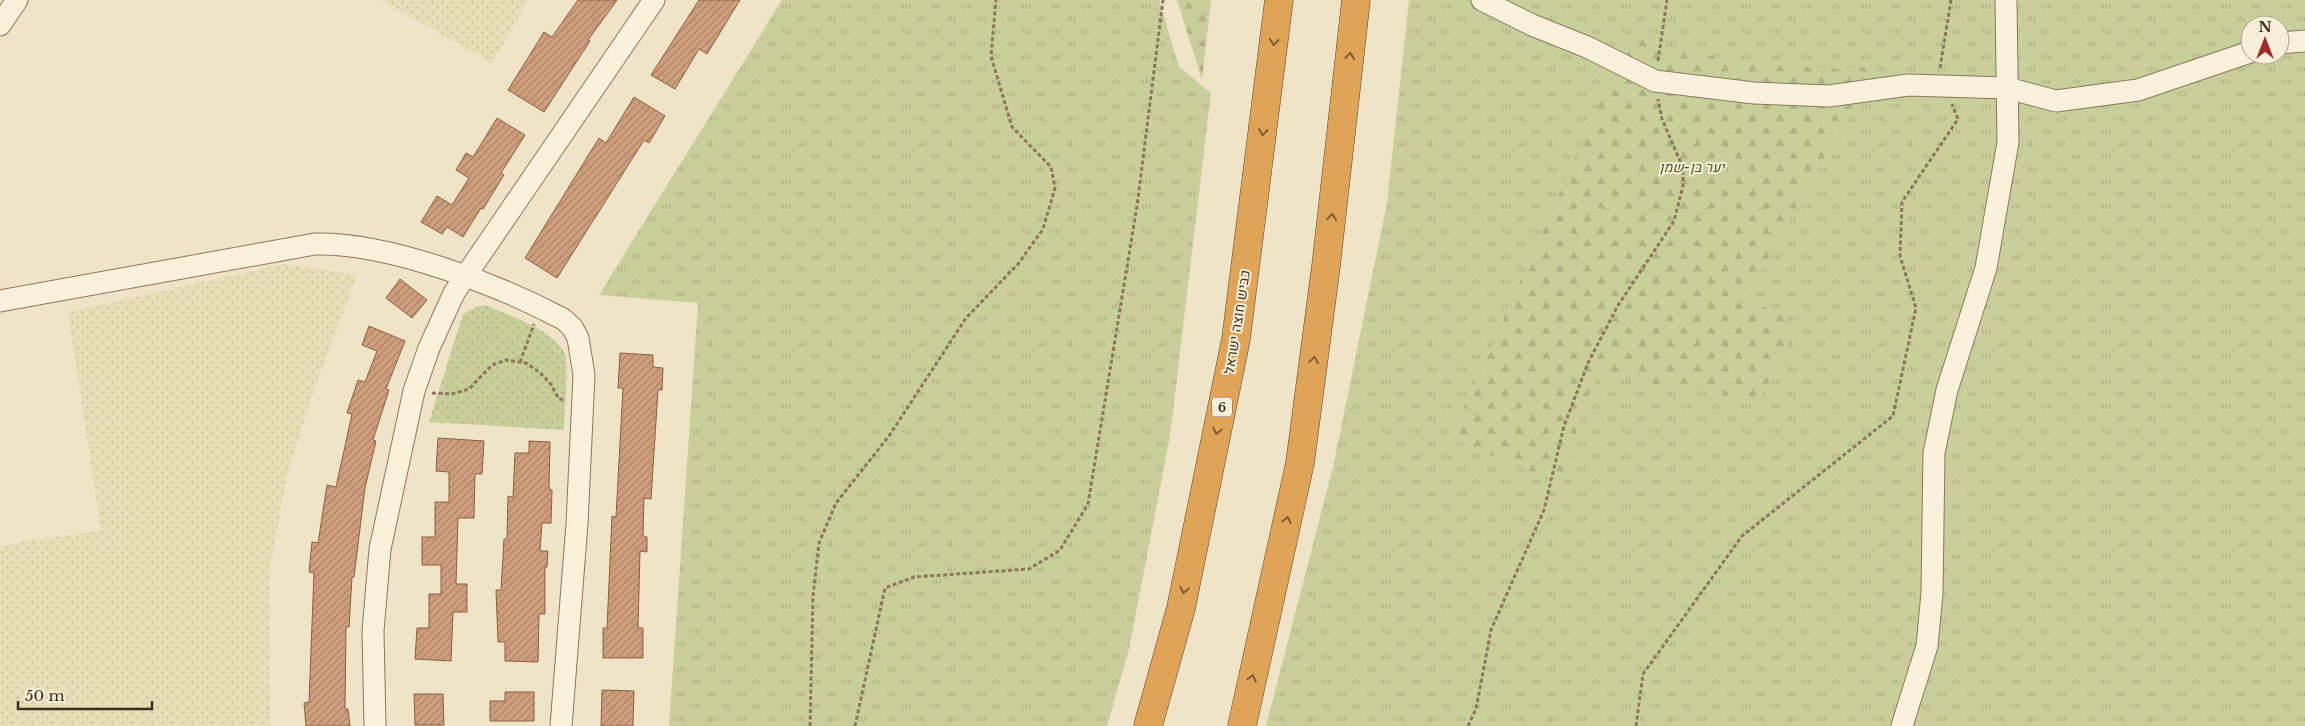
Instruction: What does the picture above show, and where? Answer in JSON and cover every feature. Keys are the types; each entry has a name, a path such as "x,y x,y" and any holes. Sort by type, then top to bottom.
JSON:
{"highway":[{"name":"כביש חוצה ישראל","path":"1148,726 1181,608 1236,339 1279,0"},
{"path":"1242,726 1300,464 1326,266 1356,0"}],"street":[{"path":"0,25 17,0"},
{"path":"375,726 373,672 375,587 387,513 414,391 429,348 454,293 654,0"},
{"path":"1482,0 1532,25 1587,47 1655,81 1754,94 1829,96 1908,85 1945,88 2007,88 2056,100 2138,90 2240,55"},
{"path":"1902,726 1927,646 1932,592 1934,453 1947,390 1986,268 2008,142 2006,0"},
{"path":"2290,42 2305,41"},
{"path":"0,301 315,244 354,246 466,276 563,319 572,327 578,338 583,360 577,524 561,726"}],"path":[{"path":"810,726 813,596 819,542 836,503 889,436 966,318 1018,264 1043,229 1055,188 1051,167 1012,127 991,56 996,0"},
{"path":"855,726 885,588 914,577 1029,570 1060,550 1088,504 1139,189 1163,0"},
{"path":"1468,726 1476,709 1492,630 1544,510 1564,426 1588,363 1617,307 1674,221 1684,186 1684,168 1662,119 1655,81 1667,0"},
{"path":"1636,726 1643,674 1742,536 1893,416 1916,308 1900,256 1902,202 1958,120 1939,73 1951,0"},
{"path":"520,362 539,308"},
{"path":"414,391 452,394 469,390 492,365 506,360 526,362 550,383 559,399 582,404"}],"shaded area":[{"path":"381,0 528,0 492,63"},
{"path":"284,264 357,275 316,383 288,471 269,572 270,726 0,726 0,546 101,530 68,312"}],"green space":[{"path":"782,0 1159,0 1179,67 1211,93 1170,436 1129,649 1107,726 669,726 698,303 599,295"},
{"path":"1177,0 1211,0 1202,80"},
{"path":"1409,0 2305,0 2305,726 1266,726 1333,467 1387,203"},
{"name":"יער בן-שמן","path":"1630,34 1739,63 1835,69 1876,67 1748,293 1755,301 1786,319 1792,337 1759,401 1598,374 1585,402 1563,486 1450,438"},
{"path":"485,305 540,330 550,336 564,352 567,378 564,430 429,422 463,314 476,307"}],"building":[{"path":"578,0 617,0 588,40 590,41 544,112 508,90 544,32 552,37"},
{"path":"699,0 740,0 707,54 699,49 675,89 651,75"},
{"path":"634,97 665,116 649,143 644,140 557,278 525,258 599,138 606,143"},
{"path":"497,118 525,135 501,173 504,175 463,237 447,227 442,234 421,222 437,196 452,205 469,178 456,170 466,153 473,157"},
{"path":"400,279 427,300 412,318 386,298"},
{"path":"369,326 405,341 386,389 389,390 373,440 376,441 365,488 354,577 352,577 349,627 346,627 345,709 348,709 350,726 306,726 304,703 309,702 314,573 309,572 312,542 318,543 327,485 336,487 352,414 347,413 358,380 365,382 377,351 362,345"},
{"path":"620,353 653,355 653,367 663,368 662,390 658,390 651,499 644,498 643,536 647,537 647,552 640,551 638,628 643,628 643,658 603,658 603,628 607,628 612,516 616,517 623,388 618,388"},
{"path":"438,438 484,441 482,474 475,474 474,518 458,518 456,584 467,584 467,612 453,612 451,661 415,659 417,628 429,628 429,594 441,594 441,565 422,565 422,537 435,537 435,502 449,502 449,472 436,471"},
{"path":"529,441 550,442 549,489 552,490 551,523 542,523 540,551 548,551 547,567 545,567 545,614 539,614 538,662 505,661 505,642 498,642 496,590 501,590 504,539 507,539 508,496 513,497 515,453 529,453"},
{"path":"602,690 634,691 633,726 601,726"},
{"path":"505,692 534,692 534,721 490,721 490,701 505,701"},
{"path":"414,694 443,694 444,725 415,725"}]}
